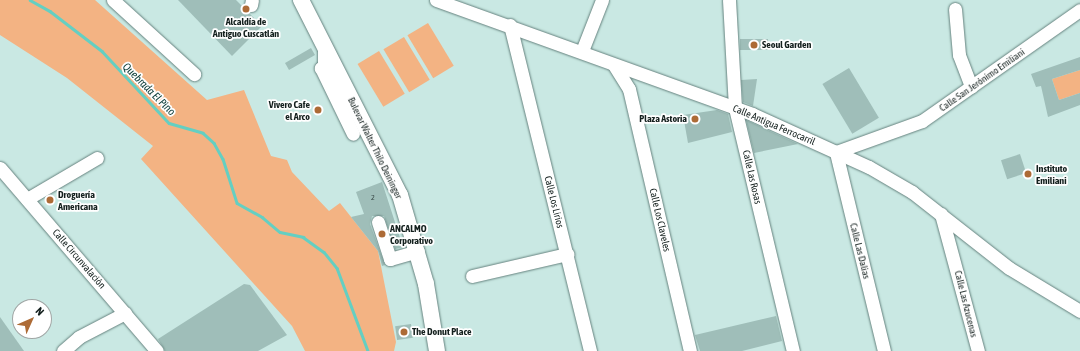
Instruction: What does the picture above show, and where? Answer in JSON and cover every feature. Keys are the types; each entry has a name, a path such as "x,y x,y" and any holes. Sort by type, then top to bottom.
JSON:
{"main road":[{"name":"Bulevar Walter Thilo Deininger","path":"301,1 400,195 418,251 437,351"}],"street":[{"path":"113,0 194,74"},
{"name":"Calle Antigua Ferrocarril","path":"436,0 582,51 614,65 735,108 869,167 941,214 968,237 1009,268 1080,311"},
{"path":"582,51 602,0"},
{"name":"Calle Las Rosas","path":"729,0 735,108 793,351"},
{"path":"955,9 959,55 971,87"},
{"name":"Calle San Jerónimo Emiliani","path":"836,152 922,121 1080,10"},
{"name":"Calle Los Lirios","path":"510,26 590,351"},
{"path":"517,54 532,33"},
{"path":"324,44 324,66 321,68 353,134"},
{"name":"Calle Los Claveles","path":"614,65 629,89 690,351"},
{"path":"629,89 639,73"},
{"path":"869,167 868,149 877,138"},
{"name":"Calle Las Dalias","path":"836,152 884,351"},
{"path":"27,199 97,158"},
{"name":"Calle Circunvalación","path":"0,168 157,351"},
{"name":"Calle Las Azucenas","path":"941,214 955,256 978,351"},
{"path":"378,222 390,259 418,251"},
{"path":"955,256 968,237"},
{"path":"472,276 567,254"},
{"path":"63,351 79,337 125,313"}],"shaded area":[{"path":"0,0 95,0 207,100 244,90 271,156 287,160 292,172 329,211 340,203 378,251 396,342 394,351 305,351 292,326 141,159 153,146 67,78 0,35"},
{"path":"428,23 454,66 433,78 407,35"},
{"path":"404,37 430,80 409,92 383,49"},
{"path":"379,51 405,94 383,107 358,64"},
{"path":"1080,70 1080,93 1059,100 1052,79"}],"building":[{"path":"178,0 236,0 262,26 232,56"},
{"name":"Seoul Garden","path":"740,39 768,39 768,50 740,50"},
{"path":"311,48 315,55 289,70 285,63"},
{"path":"1080,57 1080,70 1052,79 1059,100 1080,93 1080,105 1048,117 1041,86 1036,87 1031,74"},
{"path":"849,68 879,118 852,134 822,84"},
{"path":"757,79 753,106 743,102 741,80"},
{"path":"717,110 728,114 732,132 688,143 683,115"},
{"path":"746,120 798,144 754,153"},
{"path":"1020,154 1026,173 1007,179 1001,160"},
{"path":"382,182 403,247 395,249 384,216 372,216 370,224 385,265 382,266 378,251 351,217 364,214 356,192"},
{"path":"244,284 250,285 287,335 258,351 165,351 158,339"},
{"path":"776,316 782,341 742,351 700,351 695,335"},
{"path":"0,317 12,334 12,339 16,339 24,351 0,351"},
{"name":"The Donut Place","path":"411,324 413,338 397,340 395,326"}],"waterway":[{"name":"Quebrada El Pino","path":"30,0 50,11 102,51 169,123 203,133 214,143 223,159 237,203 262,217 280,232 303,237 324,252 337,268 368,351"}],"place":[{"name":"Alcaldía de Antiguo Cuscatlán","path":"246,9"},
{"name":"Seoul Garden","path":"754,45"},
{"name":"Vivero Cafe el Arco","path":"318,110"},
{"name":"Plaza Astoria","path":"695,119"},
{"name":"Instituto Emiliani","path":"1028,174"},
{"name":"Droguería Americana","path":"50,200"},
{"name":"ANCALMO Corporativo","path":"382,234"},
{"name":"The Donut Place","path":"404,332"}]}
